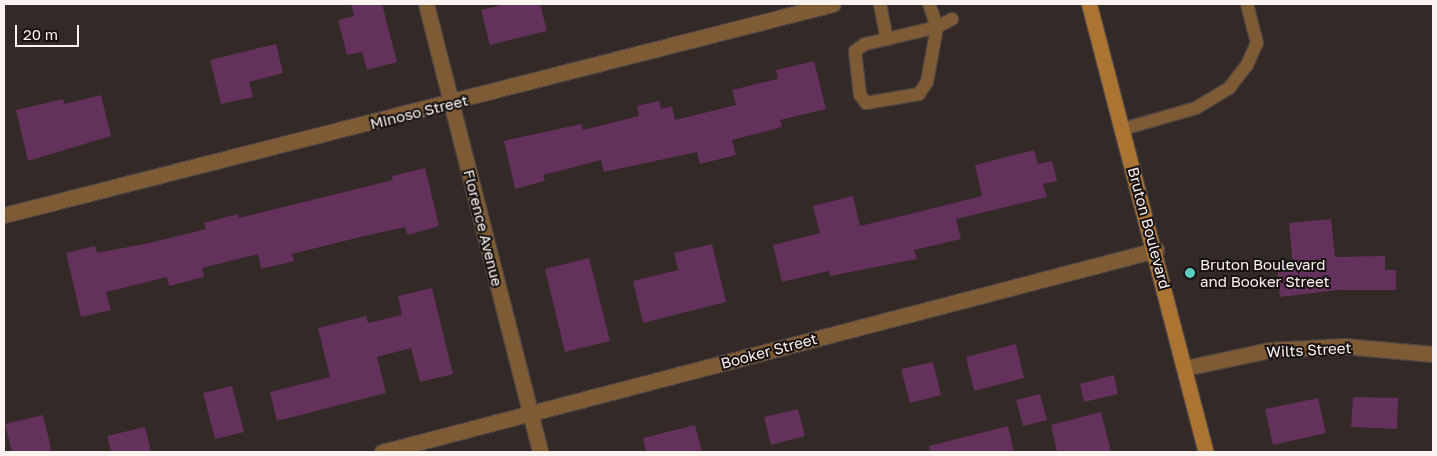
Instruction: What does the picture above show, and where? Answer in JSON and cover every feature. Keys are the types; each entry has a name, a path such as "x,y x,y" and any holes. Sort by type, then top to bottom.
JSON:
{"street":[{"name":"Florence Avenue","path":"426,4 540,452"},
{"name":"Minoso Street","path":"4,215 451,104 833,4"},
{"name":"Bruton Boulevard","path":"1088,4 1156,250 1206,452"},
{"name":"Booker Street","path":"382,452 1156,250"},
{"name":"Wilts Street","path":"1185,368 1270,350 1344,346 1433,354"}],"lane":[{"path":"880,4 887,39"},
{"path":"929,4 937,27 929,77 919,94 866,103 860,94 855,51 865,44 937,27 952,19"},
{"path":"1123,129 1196,108 1229,88 1248,65 1256,43 1247,4"}],"building":[{"path":"351,4 382,4 397,62 367,70 362,52 347,55 338,20 354,16"},
{"path":"506,4 540,4 547,31 490,45 481,10"},
{"path":"276,44 283,73 249,82 253,97 221,104 210,60"},
{"path":"814,61 826,109 780,120 782,127 732,140 736,155 700,164 697,152 604,172 601,160 543,175 545,181 515,189 504,141 581,124 583,130 639,116 637,106 659,101 661,109 672,106 675,120 736,105 732,90 778,79 776,70"},
{"path":"101,95 111,136 28,161 16,110 63,99 65,104"},
{"path":"1034,150 1038,164 1052,161 1057,181 1043,184 1047,197 956,219 961,239 914,250 917,259 830,276 829,271 782,282 773,245 820,233 813,206 853,196 860,226 982,196 975,165"},
{"path":"425,168 439,226 407,235 405,227 356,238 292,254 294,261 261,269 258,254 202,268 204,277 169,286 167,277 106,292 111,310 81,317 66,253 95,246 97,253 149,243 206,229 204,223 238,214 239,218 393,180 392,176"},
{"path":"1331,219 1335,257 1385,256 1385,270 1396,270 1396,290 1338,290 1280,297 1277,266 1293,265 1289,223"},
{"path":"712,244 726,302 643,323 633,281 678,270 674,253"},
{"path":"589,258 610,341 565,352 545,269"},
{"path":"432,288 453,374 420,382 411,348 377,357 386,393 277,421 270,392 330,377 318,328 366,316 368,323 402,315 398,296"},
{"path":"1016,344 1024,378 974,391 966,357"},
{"path":"933,362 941,395 910,403 901,369"},
{"path":"1114,375 1118,394 1084,402 1080,384"},
{"path":"232,386 244,432 215,439 203,393"},
{"path":"1040,394 1047,420 1023,426 1016,400"},
{"path":"1353,397 1398,398 1397,429 1351,427"},
{"path":"1318,398 1326,433 1273,445 1265,409"},
{"path":"798,409 805,436 771,445 764,417"},
{"path":"1101,412 1111,452 1057,452 1051,425"},
{"path":"43,415 52,452 12,452 5,424"},
{"path":"695,425 702,452 646,452 643,438"},
{"path":"1008,426 1014,452 930,452 929,446"},
{"path":"145,427 151,452 111,452 107,436"}],"place":[{"name":"Bruton Boulevard and Booker Street","path":"1190,273"}]}
